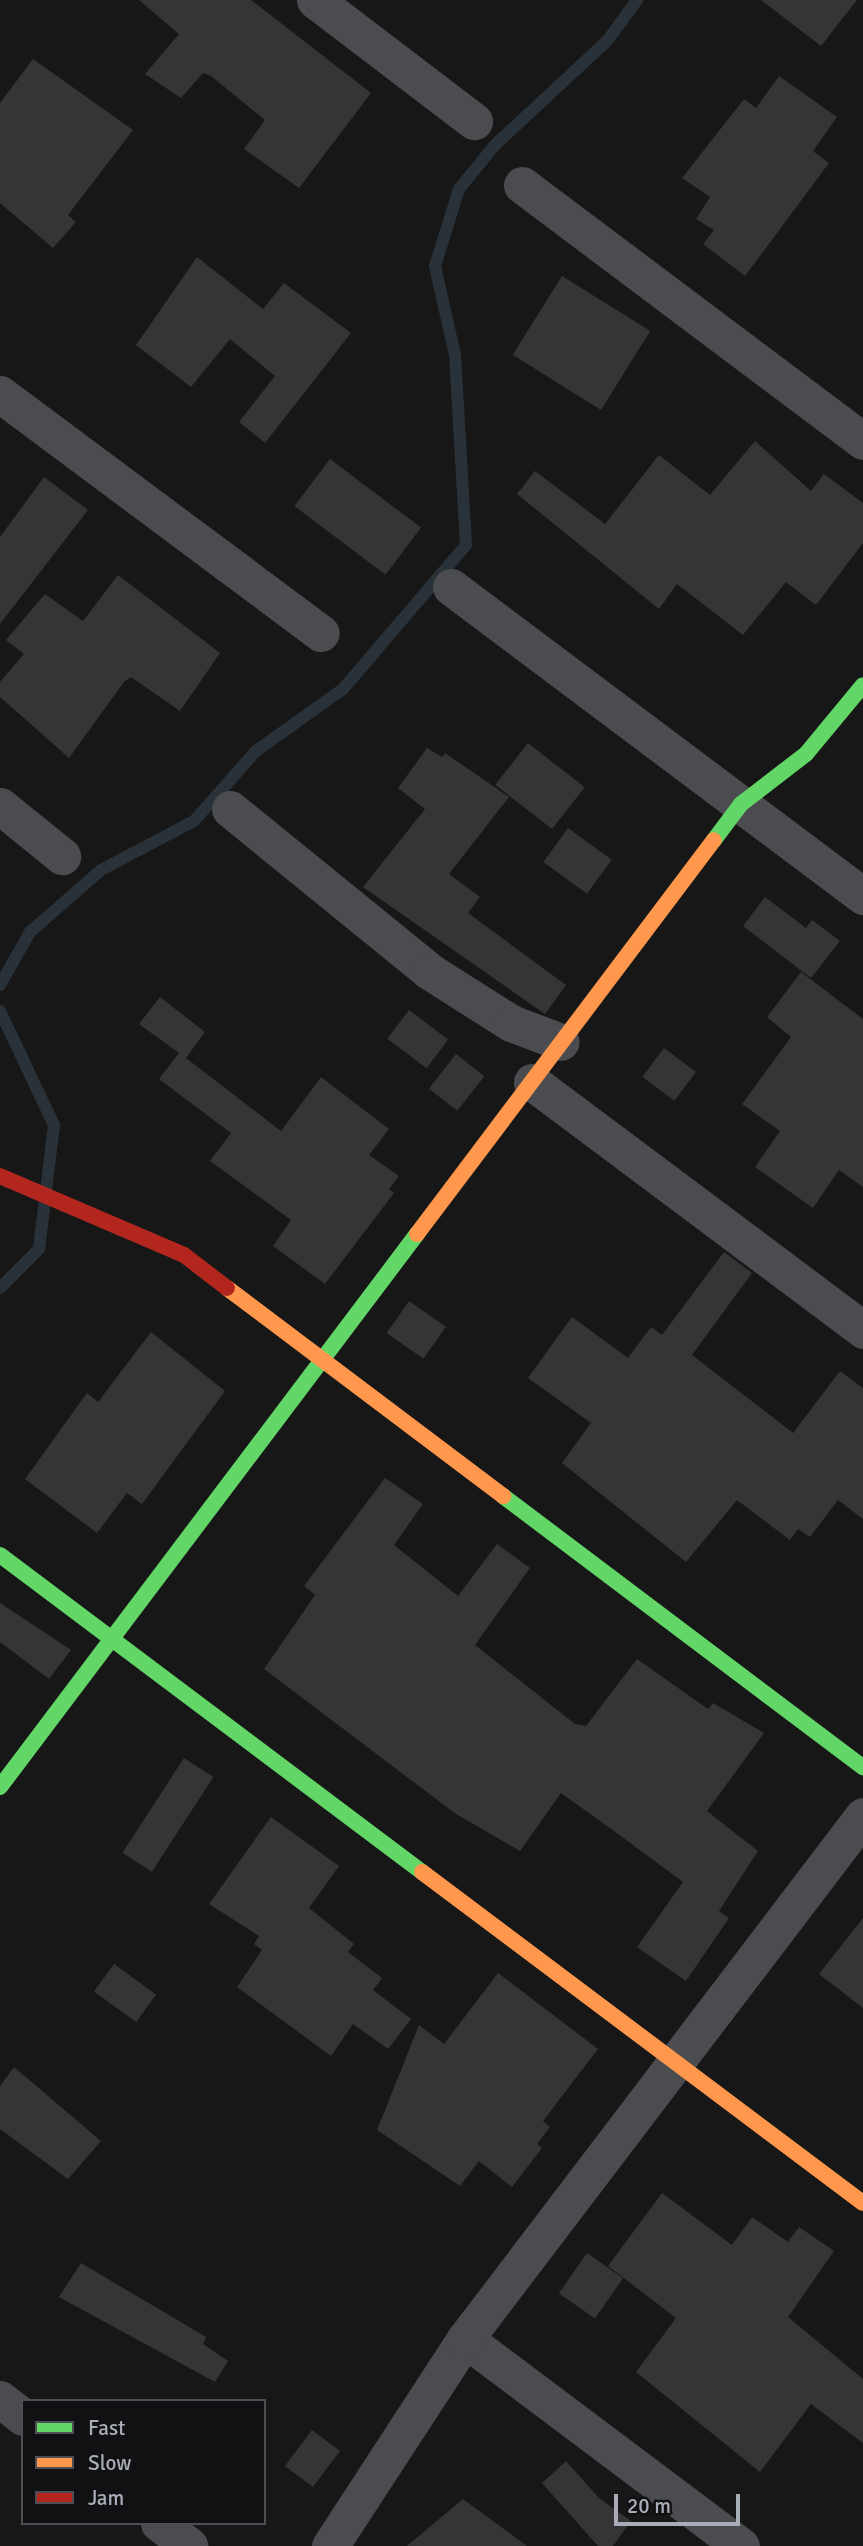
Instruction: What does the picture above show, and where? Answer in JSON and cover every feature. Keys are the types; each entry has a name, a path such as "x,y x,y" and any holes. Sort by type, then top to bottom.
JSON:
{"street":[{"path":"316,0 474,121"},
{"path":"522,185 863,441"},
{"path":"0,394 321,633"},
{"path":"451,587 863,895"},
{"path":"0,1787 741,804 806,754 863,685"},
{"path":"0,806 62,856"},
{"path":"230,809 429,971 511,1023 561,1042"},
{"path":"532,1082 863,1330"},
{"path":"0,1176 184,1255 863,1768"},
{"path":"0,1555 863,2203"},
{"path":"330,2546 465,2339 863,1816"},
{"path":"465,2339 741,2546"},
{"path":"0,2399 21,2415"},
{"path":"162,2525 188,2546"}],"building":[{"path":"139,0 251,0 371,93 299,188 244,149 265,120 211,76 203,73 181,98 145,74 179,34"},
{"path":"761,0 857,0 821,46"},
{"path":"33,59 133,130 68,215 76,222 53,248 0,203 0,103"},
{"path":"779,76 837,117 813,151 829,163 745,276 703,244 714,230 696,219 710,197 682,178 744,99 756,108"},
{"path":"197,257 263,309 284,283 351,333 265,443 239,422 275,376 230,339 191,387 136,345"},
{"path":"562,276 650,331 601,410 513,355"},
{"path":"755,441 811,491 824,474 863,503 863,543 816,605 786,582 743,635 677,584 659,609 517,494 535,471 605,524 659,455 710,495"},
{"path":"330,459 421,528 386,575 294,506"},
{"path":"44,477 88,510 0,624 0,537"},
{"path":"118,575 220,653 180,711 131,677 124,682 69,758 0,697 0,682 24,654 6,640 45,594 83,621"},
{"path":"528,743 585,787 552,829 495,785"},
{"path":"427,748 442,757 445,753 509,797 449,874 480,897 468,913 566,985 545,1014 363,887 425,809 398,788"},
{"path":"568,828 612,860 587,894 543,862"},
{"path":"765,897 806,928 812,920 840,941 811,978 743,926"},
{"path":"801,972 863,1019 863,1187 839,1170 813,1208 755,1167 780,1131 742,1104 791,1037 767,1017"},
{"path":"160,997 205,1032 186,1058 281,1131 321,1077 389,1129 369,1155 399,1176 389,1189 394,1193 325,1284 273,1246 291,1220 210,1161 231,1133 159,1079 179,1053 139,1024"},
{"path":"409,1010 448,1039 426,1068 387,1039"},
{"path":"664,1048 696,1072 674,1101 642,1077"},
{"path":"456,1054 484,1076 457,1111 429,1089"},
{"path":"724,1252 752,1273 692,1355 793,1433 840,1371 863,1388 863,1519 838,1500 810,1537 798,1529 790,1540 737,1500 686,1562 562,1463 591,1423 528,1378 572,1317 628,1358 651,1327 662,1335"},
{"path":"409,1301 446,1327 423,1359 387,1333"},
{"path":"151,1332 225,1391 142,1504 127,1493 97,1533 25,1479 87,1393 98,1402"},
{"path":"385,1478 423,1504 394,1545 458,1596 497,1544 530,1568 475,1645 575,1724 586,1726 637,1659 708,1709 713,1703 764,1733 707,1811 758,1851 719,1911 729,1918 686,1981 637,1947 683,1882 561,1793 520,1851 456,1814 264,1669 315,1595 304,1586"},
{"path":"0,1603 71,1650 49,1679 0,1642"},
{"path":"184,1758 213,1777 152,1872 122,1853"},
{"path":"271,1817 339,1866 309,1908 354,1944 348,1952 382,1978 373,1990 411,2019 388,2049 353,2024 331,2056 237,1987 262,1950 254,1944 259,1936 209,1904"},
{"path":"863,1918 863,2008 819,1974"},
{"path":"114,1964 156,1995 136,2022 94,1992"},
{"path":"498,1973 598,2049 543,2121 550,2127 537,2144 542,2148 512,2187 479,2161 460,2186 377,2130 419,2025 444,2044"},
{"path":"14,2067 101,2141 68,2179 0,2129 0,2086"},
{"path":"662,2193 732,2245 752,2217 788,2242 799,2227 834,2251 788,2317 863,2379 863,2443 811,2404 760,2472 636,2372 676,2318 608,2266"},
{"path":"587,2253 623,2278 595,2318 559,2293"},
{"path":"81,2263 206,2337 203,2344 228,2361 215,2382 59,2297"},
{"path":"312,2430 340,2451 313,2487 285,2466"},
{"path":"566,2461 599,2498 631,2521 613,2546 598,2546 542,2483"},
{"path":"463,2499 527,2546 407,2546"}],"waterway":[{"path":"0,985 30,932 101,870 194,821 256,751 343,689 466,545 455,355 435,266 459,189 495,145 607,41 637,0"},
{"path":"0,1011 54,1125 39,1249 0,1288"}],"traffic: fast":[{"path":"714,840 741,804 806,754 863,685"},
{"path":"0,1787 417,1234"},
{"path":"503,1496 863,1767"},
{"path":"0,1555 422,1872"}],"traffic: slow":[{"path":"417,1234 714,840"},
{"path":"227,1288 503,1496"},
{"path":"422,1872 863,2203"}],"traffic: jam":[{"path":"0,1176 184,1255 227,1288"}]}
